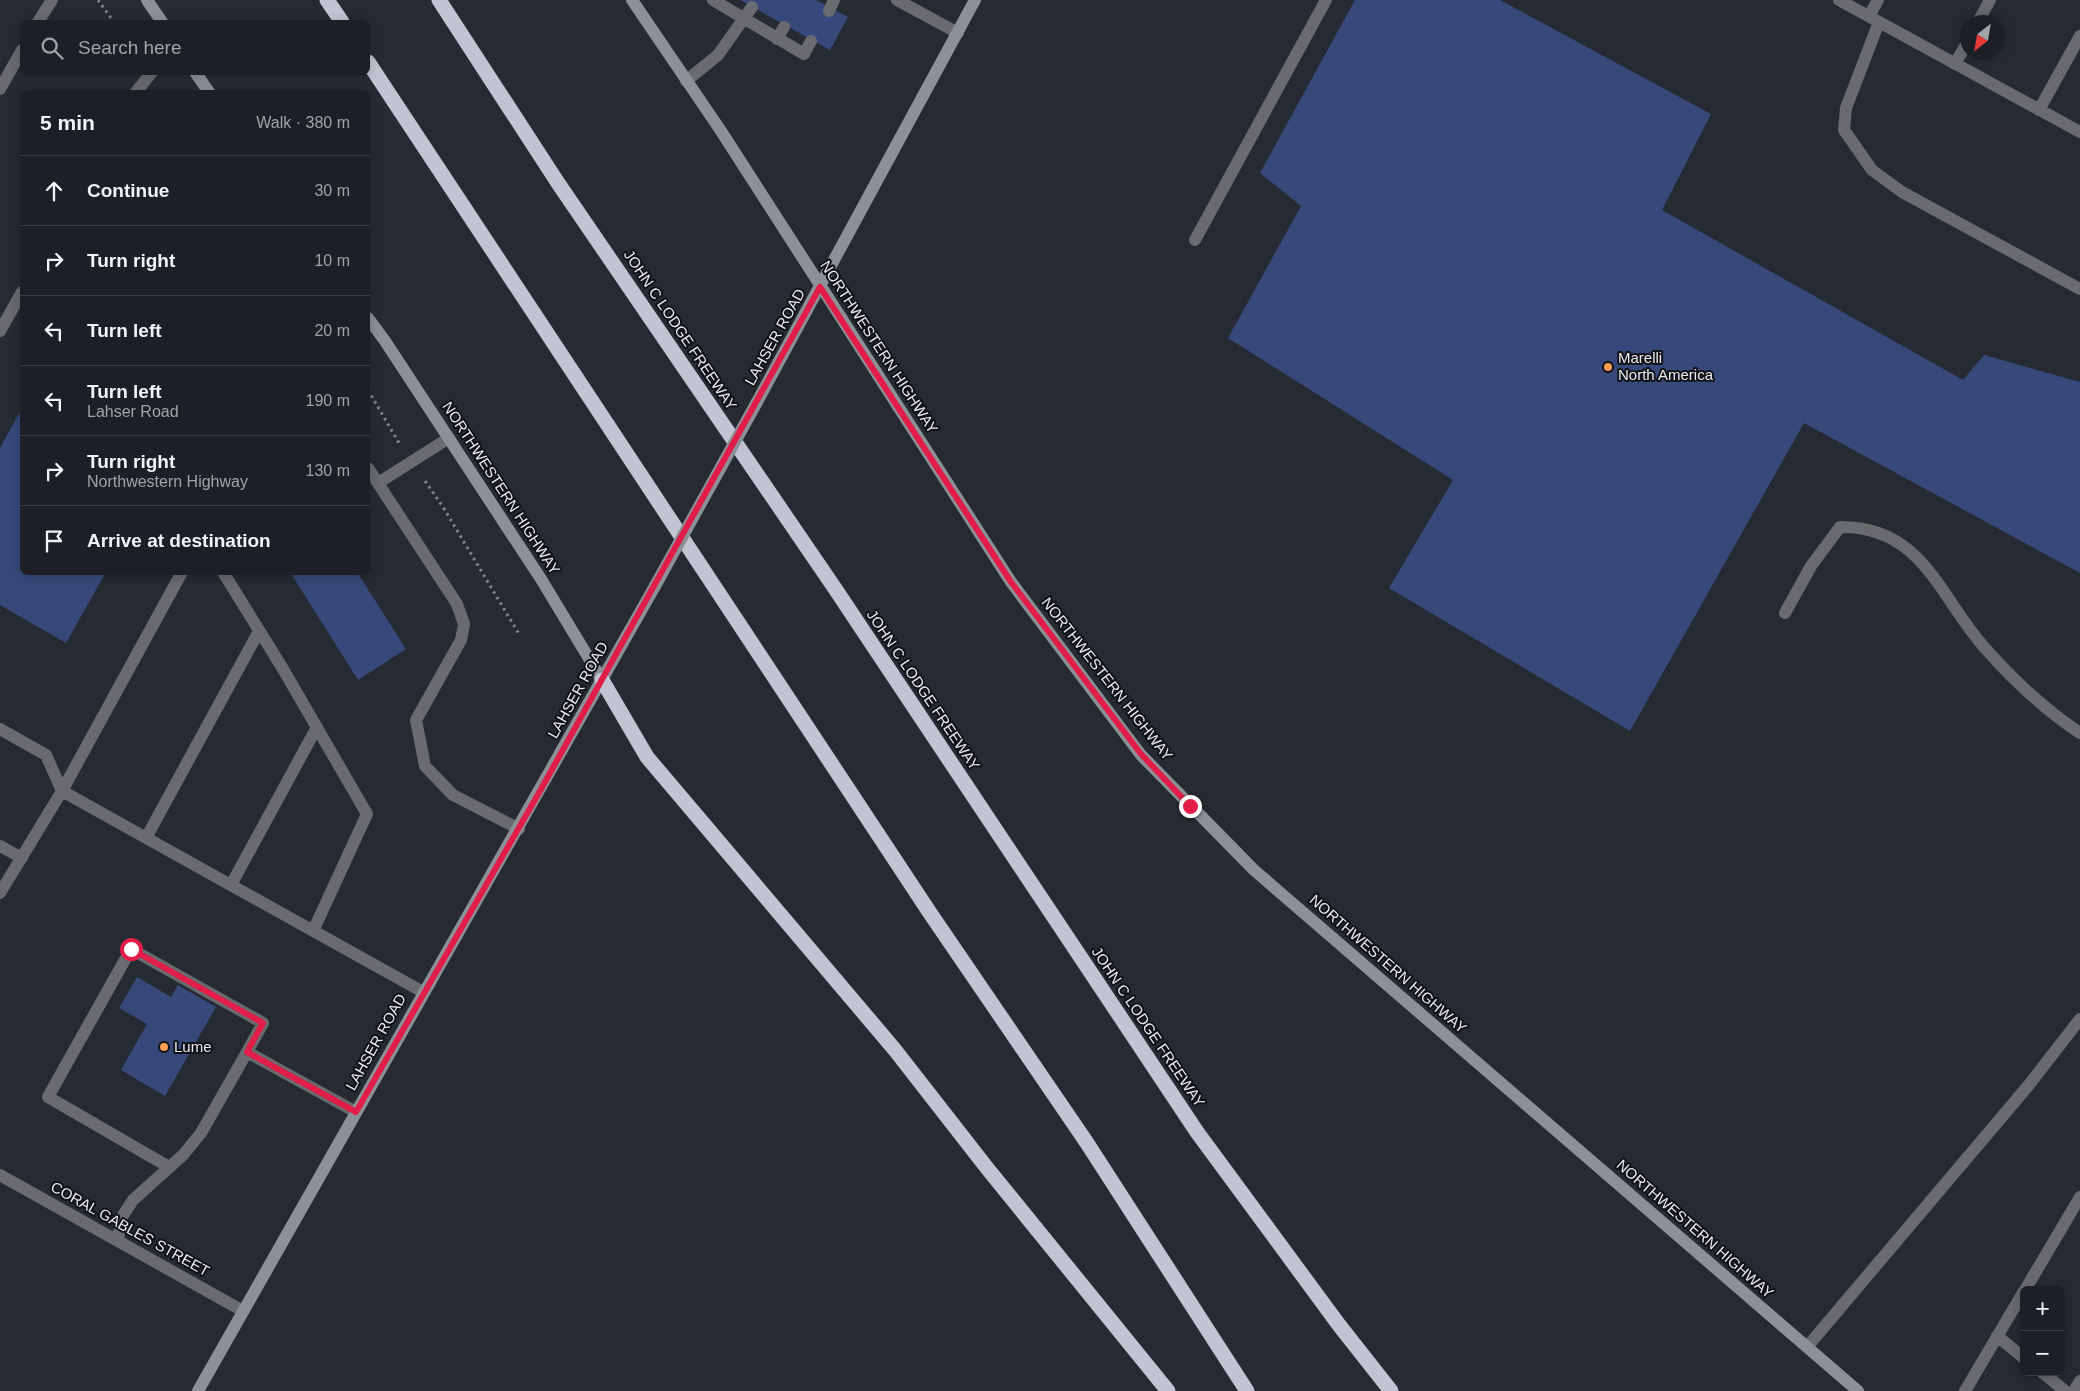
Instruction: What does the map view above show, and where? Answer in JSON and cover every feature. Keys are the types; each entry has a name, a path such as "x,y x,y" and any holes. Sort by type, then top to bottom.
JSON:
{"highway":[{"path":"327,0 341,20"},
{"name":"JOHN C LODGE FREEWAY","path":"439,0 558,183 836,590 1197,1132 1339,1325 1391,1391"},
{"path":"370,65 924,905 1087,1143 1247,1391"},
{"path":"602,680 647,757 895,1050 987,1168 1168,1391"}],"main road":[{"path":"147,0 161,20"},
{"name":"NORTHWESTERN HIGHWAY","path":"632,0 686,80 1011,582 1141,754 1254,870 1858,1391"},
{"name":"LAHSER ROAD","path":"198,1391 423,992 519,829 758,402 975,0"},
{"path":"197,75 208,90"},
{"name":"NORTHWESTERN HIGHWAY","path":"370,321 541,579 602,680"}],"street":[{"path":"39,20 52,0"},
{"path":"712,0 749,13 777,38 804,54 811,42"},
{"path":"897,0 958,33"},
{"path":"1195,240 1326,0"},
{"path":"1839,0 2080,132"},
{"path":"1878,0 1874,19 1846,108 1844,130 1861,155 1872,170 1902,192 2080,289"},
{"path":"1982,15 1990,0"},
{"path":"686,80 718,55 749,13"},
{"path":"777,38 784,27"},
{"path":"2039,110 2080,36"},
{"path":"0,89 20,54"},
{"path":"1954,64 1960,54"},
{"path":"138,90 150,75"},
{"path":"0,331 20,296"},
{"path":"378,483 449,438"},
{"path":"370,471 457,604 464,624 461,640 416,720 425,766 453,794 519,829"},
{"path":"1786,613 1811,566 1840,527 1857,527 1882,534 1908,549 1932,573 1983,646 2049,713 2080,733"},
{"path":"0,893 62,791 180,575"},
{"path":"225,575 260,631 367,814 313,931"},
{"path":"146,838 260,631"},
{"path":"231,885 317,727"},
{"path":"0,729 46,755 62,791 423,992"},
{"path":"0,846 22,858"},
{"path":"118,1239 122,1217 133,1200 183,1155 201,1134 263,1023 131,949 48,1097 169,1167"},
{"path":"1807,1347 2028,1086 2080,1019"},
{"path":"247,1052 356,1112"},
{"name":"CORAL GABLES STREET","path":"0,1175 118,1239 243,1311"},
{"path":"2027,1286 2080,1196"},
{"path":"1965,1391 2020,1298"},
{"path":"1997,1336 2020,1355"},
{"path":"2047,1376 2065,1391"},
{"path":"2074,1391 2080,1381"}],"path":[{"path":"98,0 113,20"},
{"path":"370,394 390,430"},
{"path":"430,488 519,634"}],"building":[{"path":"740,0 816,0 848,17 830,50"},
{"name":"Marelli North America","path":"1355,0 1500,0 1711,114 1662,210 1963,380 1984,355 2080,382 2080,573 1804,423 1630,731 1389,588 1453,480 1228,338 1301,206 1260,173"},
{"path":"20,412 20,575 104,575 66,643 0,605 0,448"},
{"path":"292,575 359,575 406,649 358,680"},
{"name":"Lume","path":"137,977 171,997 178,985 216,1007 165,1096 121,1070 147,1024 119,1008"}],"place":[{"name":"Marelli North America","path":"1608,367"},
{"name":"Lume","path":"164,1047"}],"route":[{"path":"131,949 263,1023 247,1052 356,1112 423,992 519,829 820,287 1011,582 1097,699 1141,754 1190,806"}]}
